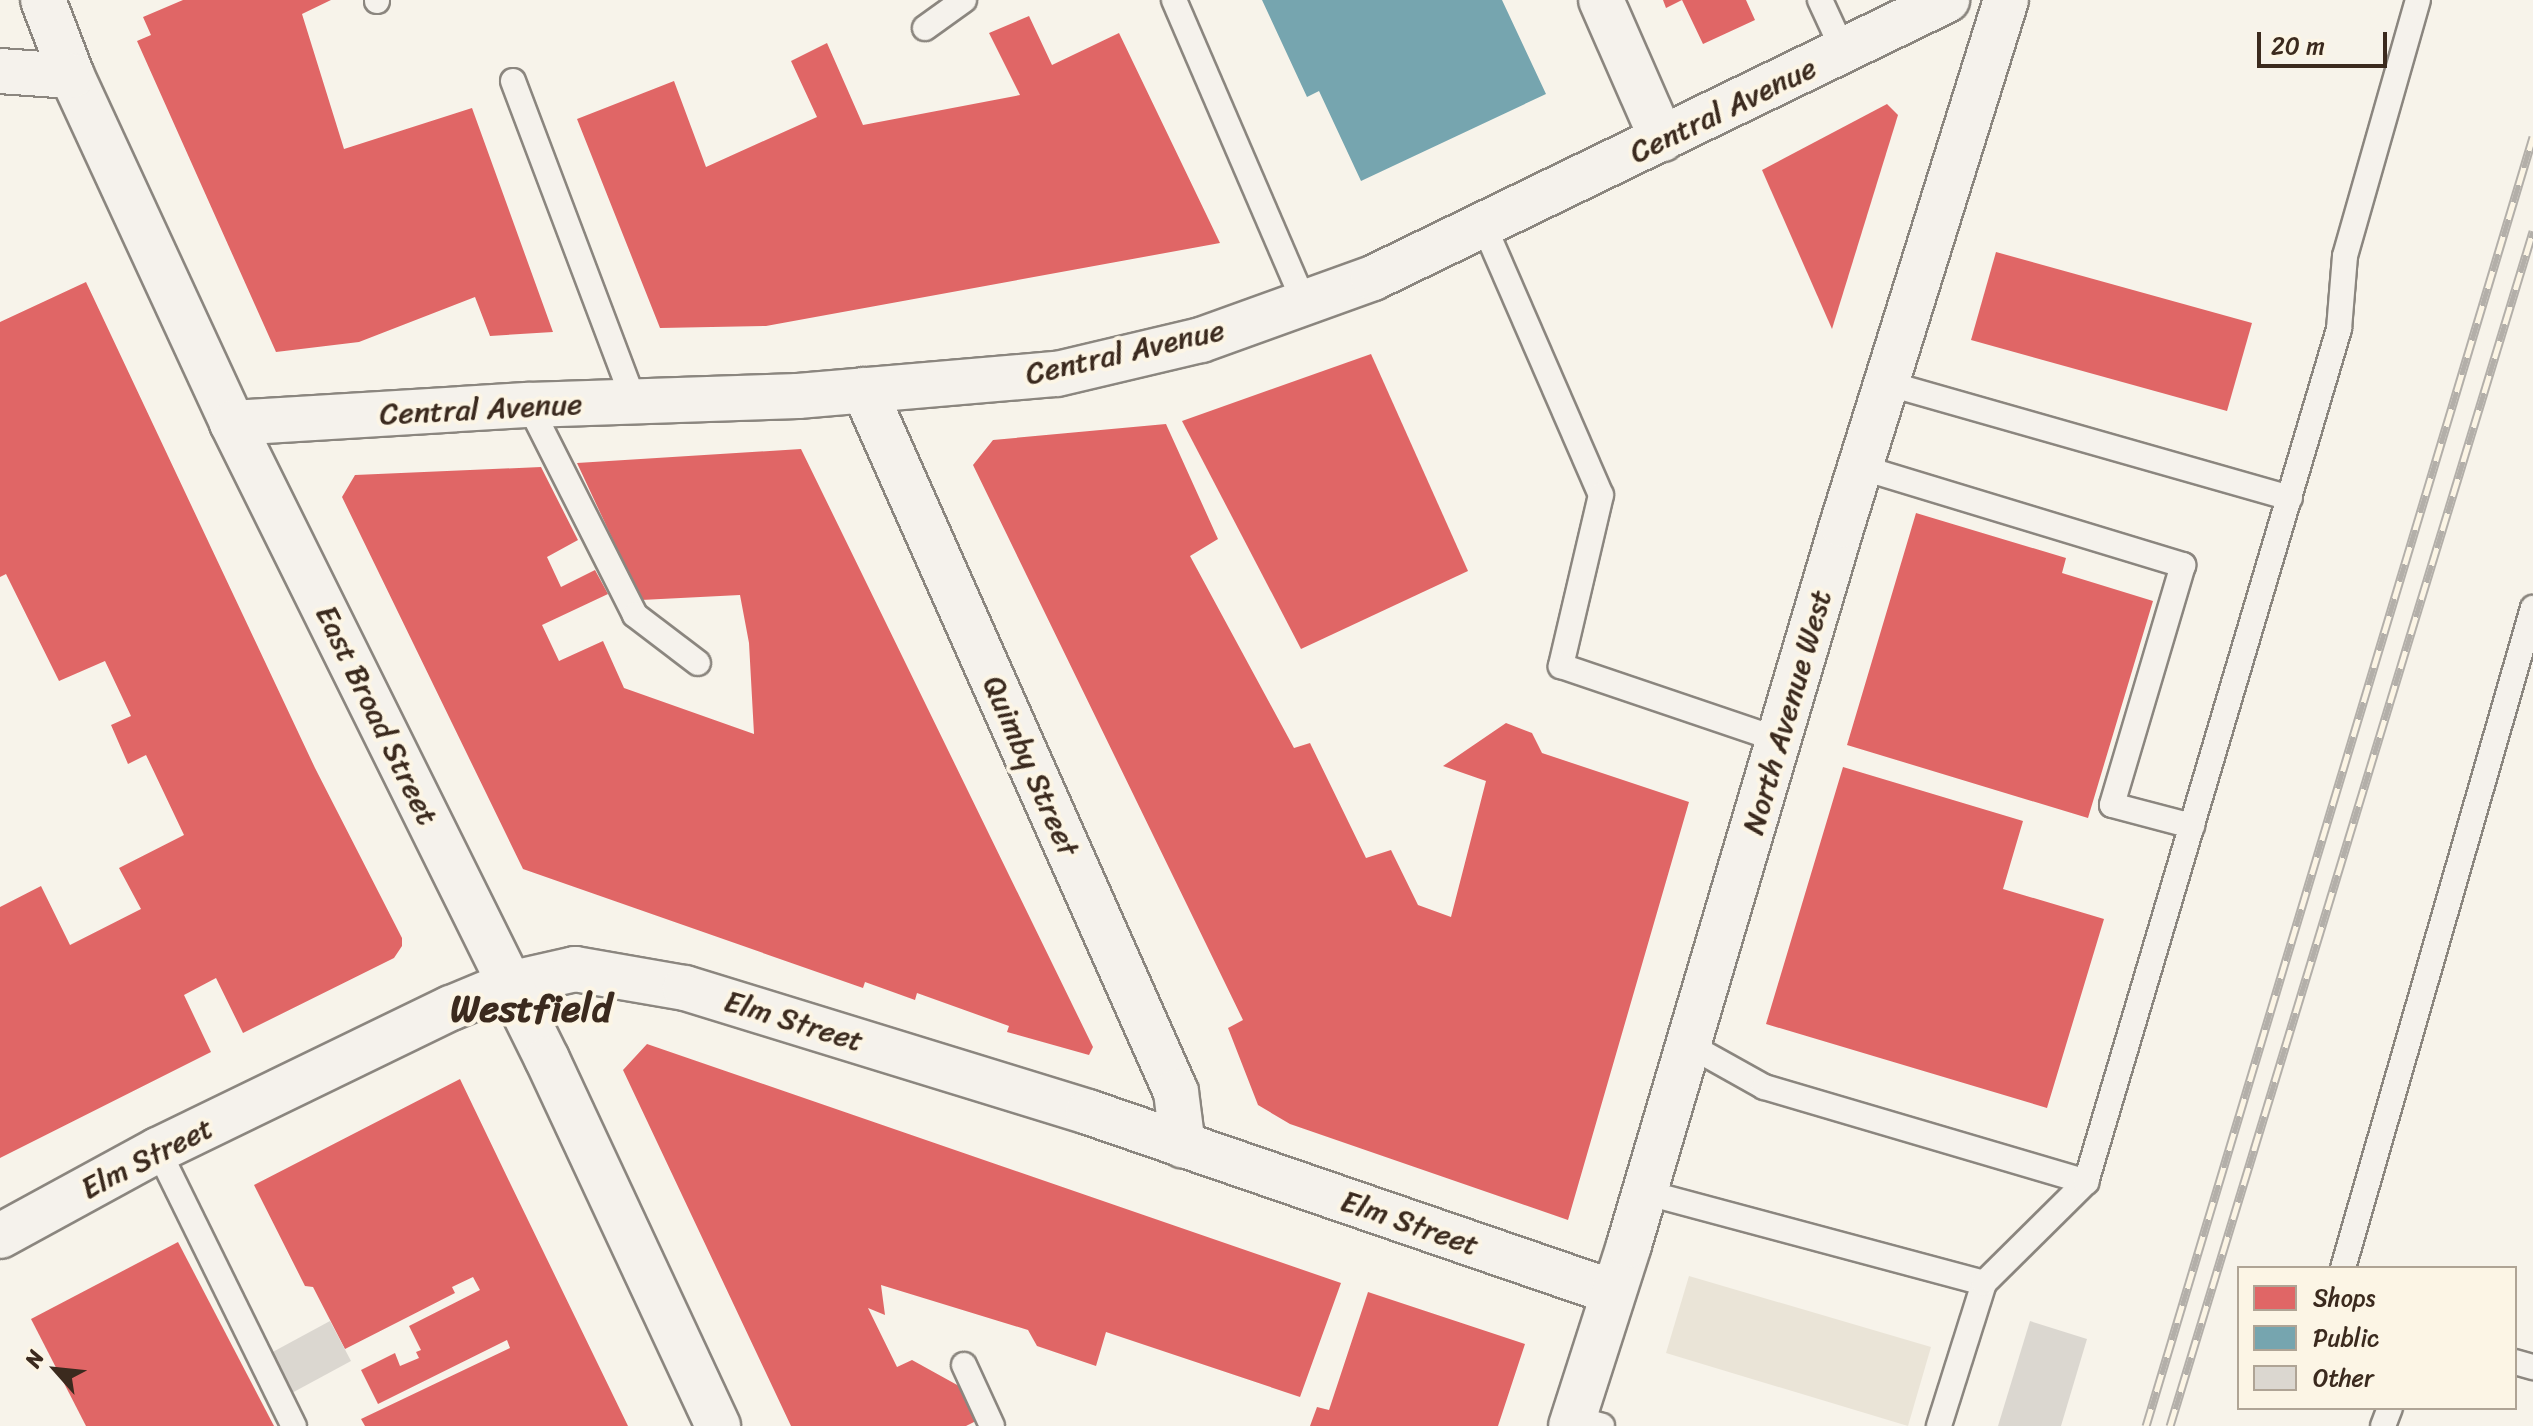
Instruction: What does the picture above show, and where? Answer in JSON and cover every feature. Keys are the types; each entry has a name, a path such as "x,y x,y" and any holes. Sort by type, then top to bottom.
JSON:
{"street":[{"name":"East Broad Street","path":"43,0 72,76 232,423 509,984 718,1426"},
{"path":"1601,0 1662,139"},
{"name":"Central Avenue","path":"232,423 529,405 757,400 1057,374 1201,340 1373,278 1947,0"},
{"name":"North Avenue West","path":"1582,1423 1612,1292 1689,1045 1860,467 2006,0"},
{"path":"0,71 72,76"},
{"name":"Quimby Street","path":"864,390 1176,1092 1183,1146"},
{"name":"Elm Street","path":"0,1236 158,1150 509,984 575,969 685,988 1073,1108 1612,1292"}],"lane":[{"path":"925,28 964,0"},
{"path":"1174,0 1305,304"},
{"path":"1820,0 1844,52"},
{"path":"1939,1426 1984,1283 2086,1182 2339,329 2345,256 2418,0"},
{"path":"513,81 634,402"},
{"path":"1484,226 1601,495 1561,666 1779,740"},
{"path":"1886,383 2290,498"},
{"path":"529,405 635,615 698,663"},
{"path":"1860,467 2183,565 2112,805 2192,826"},
{"path":"2344,1266 2533,611"},
{"path":"1689,1045 1764,1087 2086,1182"},
{"path":"158,1150 294,1426"},
{"path":"1644,1192 1984,1283"},
{"path":"964,1365 992,1426"}],"shaded area":[{"path":"1689,1276 1931,1347 1908,1426 1666,1353"}],"building: Shops":[{"path":"183,0 331,0 302,14 344,149 472,108 553,332 490,336 475,297 359,342 276,352 137,41 151,35 143,17"},
{"path":"1663,0 1682,0 1666,8"},
{"path":"1682,0 1746,0 1755,20 1703,44"},
{"path":"1029,16 1052,65 1119,33 1220,243 766,326 660,328 577,119 674,81 706,167 817,117 791,61 827,43 863,125 1020,95 989,33"},
{"path":"1887,104 1898,115 1832,329 1762,170"},
{"path":"1996,252 2252,323 2227,411 1971,340"},
{"path":"86,282 315,768 402,938 402,946 394,958 243,1033 216,978 184,995 211,1052 0,1158 0,907 41,886 70,945 141,909 119,868 184,835 146,755 128,764 111,725 131,716 105,661 59,681 6,574 0,577 0,322"},
{"path":"1371,354 1468,571 1301,649 1182,421"},
{"path":"1166,424 1218,539 1190,556 1294,748 1310,743 1366,858 1391,850 1418,905 1451,917 1486,781 1443,766 1506,723 1532,733 1542,753 1689,802 1568,1220 1290,1124 1258,1105 1228,1028 1243,1020 973,465 993,440"},
{"path":"801,449 1093,1047 1089,1055 1007,1032 1009,1026 917,993 915,1000 865,982 863,988 523,869 342,497 355,475 541,467 578,540 547,557 561,587 595,570 608,594 542,625 559,661 603,641 624,688 754,734 749,643 740,595 641,600 577,463"},
{"path":"1916,513 2066,558 2062,573 2153,601 2088,818 1847,745"},
{"path":"1843,767 2023,821 2003,889 2104,919 2047,1108 1766,1024"},
{"path":"647,1044 1341,1283 1300,1397 1106,1332 1096,1366 1037,1346 1028,1330 881,1285 885,1315 868,1308 897,1367 912,1360 959,1386 976,1421 966,1426 791,1426 623,1070"},
{"path":"460,1079 628,1426 365,1426 361,1419 510,1348 507,1340 378,1404 361,1370 395,1353 400,1366 419,1358 416,1352 421,1350 409,1326 480,1290 473,1277 452,1287 455,1293 345,1349 313,1287 305,1286 254,1185"},
{"path":"178,1242 274,1426 86,1426 31,1319"},
{"path":"1368,1292 1525,1344 1498,1426 1310,1426 1317,1407 1329,1410"}],"building: Public":[{"path":"1262,0 1502,0 1546,94 1361,181 1319,91 1307,97"}],"building: Other":[{"path":"330,1321 351,1361 290,1394 269,1354"},
{"path":"2030,1321 2087,1339 2061,1426 1998,1426"}],"railway":[{"path":"2146,1426 2533,137"},
{"path":"2170,1426 2533,231"}],"district":[{"name":"Westfield","path":"531,1009"}]}
